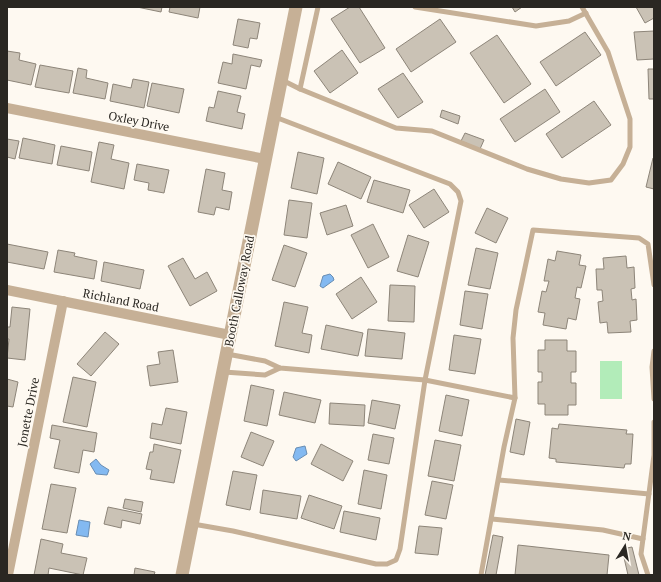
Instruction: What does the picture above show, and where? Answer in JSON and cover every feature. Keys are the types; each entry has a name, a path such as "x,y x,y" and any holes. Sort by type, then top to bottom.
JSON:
{"street":[{"name":"Booth Calloway Road","path":"182,575 296,7"},
{"name":"Oxley Drive","path":"7,108 265,159"},
{"name":"Richland Road","path":"7,290 230,335"},
{"name":"Jonette Drive","path":"8,575 63,301"}],"lane":[{"path":"300,89 318,7"},
{"path":"415,7 536,26 569,21 586,14"},
{"path":"282,80 300,89 396,128 432,131 534,171 561,179 589,183 611,180 623,164 630,147 630,119 608,52 582,7"},
{"path":"192,524 233,531 376,564 387,564 396,560 400,549 425,380 461,201 458,192 450,184 274,117"},
{"path":"481,575 504,447 515,398 513,338 516,310 533,230 640,238 648,244 654,285"},
{"path":"654,351 652,367 654,399"},
{"path":"226,354 265,360 280,368 425,380 515,398"},
{"path":"222,372 265,375 280,368"},
{"path":"648,575 642,554 654,455 654,422"},
{"path":"499,480 649,494"},
{"path":"492,519 603,530 643,539"}],"green space":[{"path":"600,361 622,361 622,399 600,399"}],"water":[{"path":"330,274 334,280 323,288 320,286 323,276"},
{"path":"305,446 307,454 296,461 293,457 296,448"},
{"path":"96,459 101,465 109,470 107,475 96,474 90,464"},
{"path":"79,520 90,522 88,537 76,535"}],"building":[{"path":"137,7 162,7 161,12"},
{"path":"170,7 200,7 198,18 169,12"},
{"path":"350,7 359,7 385,48 360,63 331,19"},
{"path":"512,7 522,7 515,12"},
{"path":"636,7 654,7 654,18 645,23"},
{"path":"238,19 260,23 257,39 250,38 248,48 233,45"},
{"path":"440,19 456,42 411,72 396,49"},
{"path":"654,31 654,59 637,60 634,32"},
{"path":"585,32 601,55 556,86 540,62"},
{"path":"497,35 531,84 504,103 470,53"},
{"path":"342,50 358,73 330,93 314,71"},
{"path":"7,51 20,53 19,60 36,64 31,85 7,80"},
{"path":"233,54 262,60 260,67 251,65 246,89 218,83 223,62 232,64"},
{"path":"40,65 73,71 69,93 35,87"},
{"path":"78,68 87,70 86,78 108,83 105,99 73,93"},
{"path":"648,69 654,69 654,99 649,99"},
{"path":"403,73 423,102 398,118 378,89"},
{"path":"133,79 149,82 144,108 110,101 113,84 131,88"},
{"path":"152,83 184,89 179,113 147,106"},
{"path":"545,89 560,112 515,142 500,119"},
{"path":"218,91 241,96 237,112 245,114 242,129 206,121 209,107 214,108"},
{"path":"594,101 611,125 562,158 546,134"},
{"path":"442,110 460,116 458,124 440,117"},
{"path":"465,133 484,140 480,149 461,141"},
{"path":"23,138 55,145 52,164 19,158"},
{"path":"7,139 19,141 15,159 7,157"},
{"path":"99,142 114,145 111,159 129,163 124,189 91,182"},
{"path":"61,146 92,152 89,171 57,165"},
{"path":"298,152 324,158 317,194 291,188"},
{"path":"654,158 654,189 646,187"},
{"path":"338,162 371,177 361,199 328,184"},
{"path":"137,164 169,170 164,193 148,190 149,183 134,180"},
{"path":"206,169 225,173 222,190 232,192 229,210 216,207 214,215 198,212"},
{"path":"374,180 410,190 403,213 367,202"},
{"path":"434,189 449,212 424,228 409,205"},
{"path":"289,200 312,203 307,238 284,235"},
{"path":"346,205 353,226 327,235 320,213"},
{"path":"487,208 508,218 496,243 475,233"},
{"path":"373,224 389,257 368,268 351,235"},
{"path":"408,235 429,242 418,277 397,271"},
{"path":"7,244 48,252 44,269 7,262"},
{"path":"284,245 307,253 295,287 272,280"},
{"path":"476,248 498,253 490,289 468,285"},
{"path":"58,250 75,253 74,256 97,261 94,279 54,272"},
{"path":"557,251 581,255 579,265 586,266 581,288 577,287 575,298 580,299 576,320 568,318 566,329 543,325 545,313 538,312 542,291 546,292 549,281 544,281 548,259 555,261"},
{"path":"626,256 627,268 634,267 635,288 631,289 632,300 636,299 637,320 630,321 631,332 608,333 607,322 600,323 598,302 603,301 602,290 597,290 596,269 604,269 603,258"},
{"path":"183,258 195,279 207,272 217,291 190,306 168,266"},
{"path":"104,262 144,270 140,289 101,281"},
{"path":"361,277 377,302 352,319 336,294"},
{"path":"390,285 415,286 414,322 388,321"},
{"path":"465,291 488,294 482,329 460,325"},
{"path":"284,302 308,307 302,333 312,335 309,353 275,346"},
{"path":"12,307 30,309 25,360 7,358 9,339 7,339 7,327 10,327"},
{"path":"326,325 363,333 358,356 321,349"},
{"path":"368,329 405,333 402,359 365,356"},
{"path":"105,332 119,344 91,376 77,364"},
{"path":"454,335 481,339 475,374 449,370"},
{"path":"545,340 567,340 567,351 576,351 576,372 571,372 571,383 576,383 576,405 568,405 568,415 545,415 545,404 538,404 538,382 542,382 542,372 538,372 538,350 545,350"},
{"path":"173,350 178,382 150,386 147,366 160,364 158,352"},
{"path":"73,377 96,382 87,427 63,422"},
{"path":"7,379 18,382 13,407 7,406"},
{"path":"251,385 274,390 267,426 244,421"},
{"path":"284,392 321,400 315,423 279,415"},
{"path":"446,395 469,400 462,436 439,431"},
{"path":"372,400 400,405 395,429 368,423"},
{"path":"330,403 365,405 364,426 329,424"},
{"path":"166,408 187,412 181,444 150,438 152,423 162,425"},
{"path":"516,419 530,422 524,455 510,452"},
{"path":"559,424 627,430 626,434 633,434 631,464 625,464 624,468 556,462 556,459 549,458 552,428 558,429"},
{"path":"52,425 97,433 94,452 83,450 79,473 54,468 60,440 50,438"},
{"path":"251,432 274,441 263,466 241,457"},
{"path":"373,434 394,438 389,464 368,460"},
{"path":"435,440 461,445 454,481 428,476"},
{"path":"154,444 181,450 174,483 150,479 152,470 146,469 150,452 153,452"},
{"path":"321,444 353,461 343,481 311,464"},
{"path":"364,470 387,475 381,509 358,504"},
{"path":"233,471 257,475 250,510 226,505"},
{"path":"432,481 453,485 446,519 425,515"},
{"path":"51,484 76,488 67,533 42,529"},
{"path":"263,490 301,496 297,519 260,513"},
{"path":"309,495 342,506 334,529 301,518"},
{"path":"125,499 143,502 141,512 123,508"},
{"path":"108,507 142,514 140,524 122,520 121,528 104,524"},
{"path":"344,511 380,518 376,540 340,532"},
{"path":"419,526 442,528 438,555 415,553"},
{"path":"493,535 503,537 496,575 485,575"},
{"path":"41,539 63,544 61,553 87,558 83,575 49,568 48,575 34,575"},
{"path":"518,545 609,555 607,575 515,575"},
{"path":"632,547 639,575 628,575 622,549"},
{"path":"135,568 155,572 154,575 134,575"}]}
